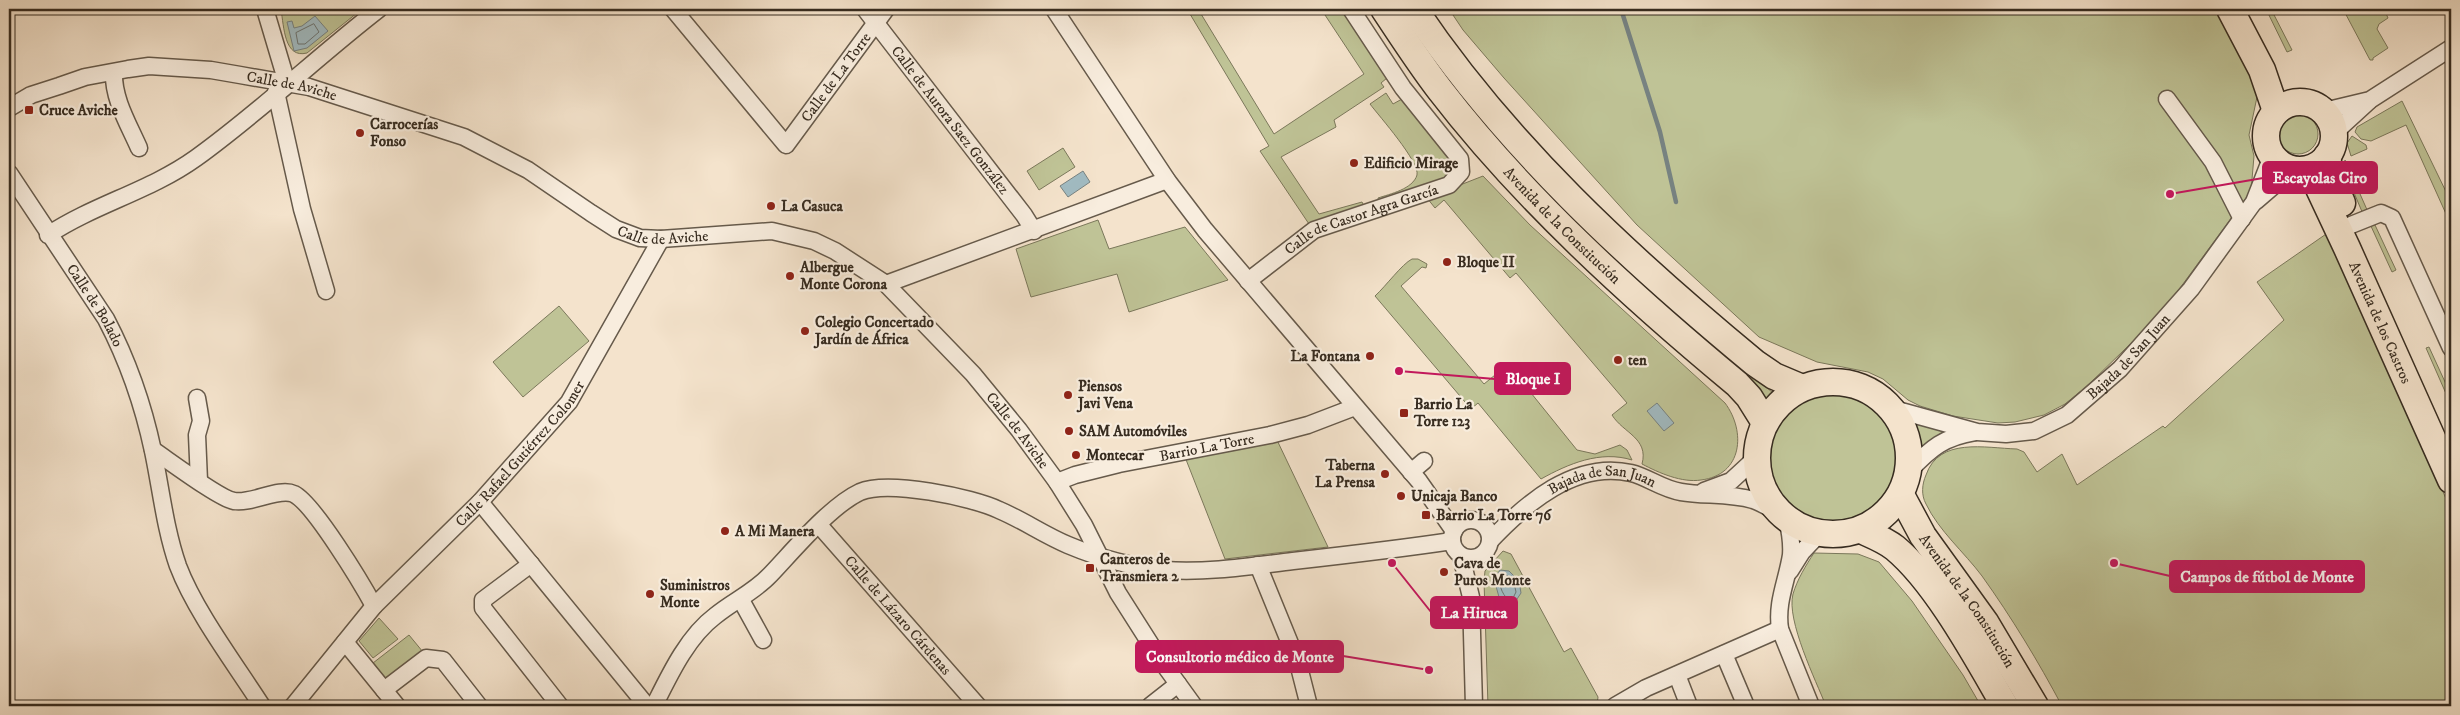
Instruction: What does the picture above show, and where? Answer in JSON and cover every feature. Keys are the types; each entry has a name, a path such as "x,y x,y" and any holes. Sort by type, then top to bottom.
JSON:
{"main road":[{"name":"Avenida de la Constitución","path":"1384,9 1440,90 1512,174 1607,270 1737,384 1749,397 1764,421"},
{"name":"Avenida de la Constitución","path":"1414,9 1461,75 1489,110 1528,154 1575,202 1755,363 1774,376 1800,387"},
{"path":"2230,9 2262,70 2276,111"},
{"name":"Avenida de los Castros","path":"2245,9 2273,64 2322,125 2330,175 2451,448"},
{"path":"2288,104 2322,125 2321,163 2290,165 2267,145 2266,133 2269,121 2276,111 2288,104"},
{"name":"Avenida de los Castros","path":"2290,165 2316,182 2451,480"},
{"path":"1827,383 1853,384 1875,394 1899,419 1907,437 1910,470 1901,495 1890,510 1878,521 1861,530 1840,534 1820,534 1784,516 1766,493 1760,477 1757,458 1758,442 1764,421 1780,401 1800,387 1827,383"},
{"name":"Avenida de la Constitución","path":"1901,495 1923,536 1985,622 2035,706"},
{"name":"Avenida de la Constitución","path":"1861,530 1895,548 1917,572 1968,643 2005,706"}],"street":[{"path":"265,9 282,88 302,209 326,291"},
{"path":"48,234 81,216 148,187 196,158 282,88 326,49 379,9"},
{"name":"Calle de La Torre","path":"673,9 786,145 886,9"},
{"name":"Calle de Aurora Saez González","path":"865,9 1024,215 1034,231"},
{"path":"654,706 674,669 701,630 715,615 752,592 819,525 838,508 861,492 906,488 998,509 1066,544 1100,557 1166,570 1202,570 1258,565 1457,531 1475,520 1484,524 1489,531 1490,541 1487,550 1479,556 1469,558 1461,556 1455,551 1457,531 1415,476 1248,281 1167,180 1054,9"},
{"name":"Calle de Castor Agra García","path":"1248,281 1314,230 1449,185 1461,172 1460,160 1403,88 1351,9"},
{"path":"2322,125 2370,100 2451,48"},
{"name":"Calle de Aviche","path":"9,108 31,96 85,77 149,66 211,70 282,88 309,87 464,137 528,170 616,229 640,238 661,239 748,231 772,231 795,235 835,250 886,284 973,374 1057,482 1084,526 1123,601 1194,706"},
{"path":"114,72 114,84 119,103 139,148"},
{"name":"Calle de Aviche","path":"9,94 31,96"},
{"path":"2166,99 2213,162 2242,218"},
{"path":"2322,125 2370,100"},
{"name":"Bajada de San Juan","path":"2254,202 2290,165"},
{"name":"Bajada de San Juan","path":"1910,470 1937,443 1961,434 1977,432 2006,434 2034,431 2058,421 2076,408 2120,369 2191,289 2254,202 2290,165"},
{"name":"Calle de Bolado","path":"9,173 48,234 106,318 116,337 135,383 153,450 167,528 178,566 194,599 262,706"},
{"path":"886,284 1034,231 1167,180"},
{"path":"2351,225 2381,213 2392,218 2451,348"},
{"name":"Calle Rafael Gutiérrez Colomer","path":"294,706 374,606 480,502 569,402 661,239"},
{"path":"197,398 201,422 197,435 199,481"},
{"name":"Barrio La Torre","path":"1057,482 1075,475 1119,464 1270,435 1308,425 1355,406"},
{"name":"Bajada de San Juan","path":"1890,408 1977,432"},
{"path":"153,450 199,481 234,501 248,502 284,493 294,494 320,521 374,606"},
{"name":"Bajada de San Juan","path":"1697,493 1731,481 1757,458"},
{"path":"1415,476 1424,461"},
{"name":"Bajada de San Juan","path":"1490,541 1514,516 1558,486 1590,472 1620,471 1632,473 1668,489 1729,495 1752,500 1784,516"},
{"path":"480,502 648,706"},
{"name":"Bajada de San Juan","path":"1484,524 1514,516"},
{"path":"1784,516 1791,540 1779,606 1780,629 1811,706"},
{"name":"Calle de Lázaro Cárdenas","path":"819,525 966,699 978,706"},
{"path":"1785,579 1802,552 1820,534"},
{"path":"1461,556 1470,597 1474,706"},
{"path":"1470,597 1479,556"},
{"path":"531,564 483,600 483,608 560,706"},
{"path":"1258,565 1298,663 1309,706"},
{"path":"741,600 763,640"},
{"path":"1615,706 1634,701 1677,675 1780,629"},
{"path":"345,642 397,706"},
{"path":"1724,654 1746,706"},
{"path":"384,690 426,658 442,660 479,706"},
{"path":"1677,675 1689,706"},
{"path":"1150,706 1178,684"}],"green space":[{"path":"326,9 331,14 337,9 362,9 307,53 299,54 289,46 286,40 281,10"},
{"path":"1187,9 1198,9 1274,134 1364,74 1325,15 1335,9 1341,9 1387,78 1381,83 1384,87 1334,120 1336,127 1281,157 1319,214 1362,202 1365,208 1311,227 1260,151 1269,146"},
{"path":"1449,9 2218,9 2252,77 2257,97 2249,135 2254,156 2251,191 2161,314 2086,387 2065,404 2044,415 2015,422 1998,423 1953,416 1920,406 1908,400 1883,379 1868,372 1817,362 1759,337 1637,225 1504,78 1463,30"},
{"path":"2266,9 2271,9 2292,50 2287,52"},
{"path":"2343,9 2384,9 2388,18 2379,24 2377,29 2388,48 2373,58 2373,60 2370,60"},
{"path":"1386,93 1393,104 1402,99 1448,157 1453,167 1448,177 1379,203 1378,198 1395,193 1406,187 1415,180 1417,175 1416,169 1406,150 1370,104"},
{"path":"2402,101 2451,202 2451,225 2406,125 2371,141 2361,139 2355,132 2357,127"},
{"path":"2298,114 2312,120 2318,134 2312,148 2298,154 2284,148 2278,134 2284,120"},
{"path":"2352,136 2366,145 2367,149 2351,156 2347,143"},
{"path":"1063,148 1075,167 1039,190 1027,171"},
{"path":"2345,160 2368,212 2363,214 2344,169"},
{"path":"1483,176 1530,225 1725,403 1732,414 1738,438 1737,450 1733,461 1725,470 1715,476 1694,481 1678,479 1642,464 1642,448 1634,436 1612,415 1627,403 1516,273 1510,278 1444,200 1435,208 1427,198"},
{"path":"1098,220 1109,249 1185,227 1228,280 1129,312 1117,274 1031,297 1016,249"},
{"path":"2370,224 2375,225 2396,270 2392,272"},
{"path":"2329,232 2451,510 2451,706 2062,706 2004,608 1982,576 1931,514 1923,497 1923,486 1932,463 1941,455 1964,447 2017,449 2024,452 2037,472 2062,454 2077,485 2163,426 2165,428 2284,320 2257,282"},
{"path":"1412,259 1418,259 1427,264 1426,268 1422,267 1401,286 1484,384 1506,366 1506,362 1577,450 1595,454 1620,445 1627,450 1632,460 1608,457 1585,460 1562,468 1541,479 1478,403 1471,409 1375,296"},
{"path":"559,306 589,341 523,397 493,362"},
{"path":"2429,347 2451,395 2451,405 2426,348"},
{"path":"1752,375 1773,393 1766,401 1746,381"},
{"path":"1834,393 1847,394 1859,398 1880,412 1894,433 1898,445 1898,471 1894,483 1880,504 1859,518 1847,522 1834,523 1821,522 1809,518 1788,504 1774,483 1770,471 1769,458 1770,445 1774,433 1788,412 1809,398 1821,394"},
{"path":"1914,423 1948,432 1929,441 1921,448"},
{"path":"1276,438 1328,547 1225,559 1185,457"},
{"path":"1503,551 1511,554 1564,652 1571,648 1598,697 1597,706 1488,706 1484,581 1485,571"},
{"path":"1814,553 1858,554 1879,562 1912,601 1963,675 1981,706 1826,706 1803,650 1792,605 1797,583"},
{"path":"379,618 398,639 373,658 359,641"},
{"path":"409,635 423,652 387,681 373,663"}],"water":[{"path":"315,16 328,31 307,48 294,51 287,22 292,21 294,28 302,26"},
{"path":"1083,171 1090,182 1068,197 1060,186"},
{"path":"1657,403 1674,423 1664,431 1647,411"},
{"path":"1500,570 1509,571 1519,581 1521,593 1515,602 1506,603 1499,597 1494,579"}],"waterway":[{"path":"1621,9 1660,132 1676,202"}],"place":[{"name":"Cruce Aviche","path":"29,110"},
{"name":"Carrocerías Fonso","path":"360,133"},
{"name":"Edificio Mirage","path":"1354,163"},
{"name":"Escayolas Ciro","path":"2170,194"},
{"name":"La Casuca","path":"771,206"},
{"name":"Bloque II","path":"1447,262"},
{"name":"Albergue Monte Corona","path":"790,276"},
{"name":"Colegio Concertado Jardín de África","path":"805,331"},
{"name":"La Fontana","path":"1370,356"},
{"name":"ten","path":"1618,360"},
{"name":"Bloque I","path":"1399,371"},
{"name":"Piensos Javi Vena","path":"1068,395"},
{"name":"Barrio La Torre 123","path":"1404,413"},
{"name":"SAM Automóviles","path":"1069,431"},
{"name":"Montecar","path":"1076,455"},
{"name":"Taberna La Prensa","path":"1385,474"},
{"name":"Unicaja Banco","path":"1401,496"},
{"name":"Barrio La Torre 76","path":"1426,515"},
{"name":"A Mi Manera","path":"725,531"},
{"name":"La Hiruca","path":"1392,563"},
{"name":"Campos de fútbol de Monte","path":"2114,563"},
{"name":"Canteros de Transmiera 2","path":"1090,568"},
{"name":"Cava de Puros Monte","path":"1444,572"},
{"name":"Suministros Monte","path":"650,594"},
{"name":"Consultorio médico de Monte","path":"1429,670"}]}
